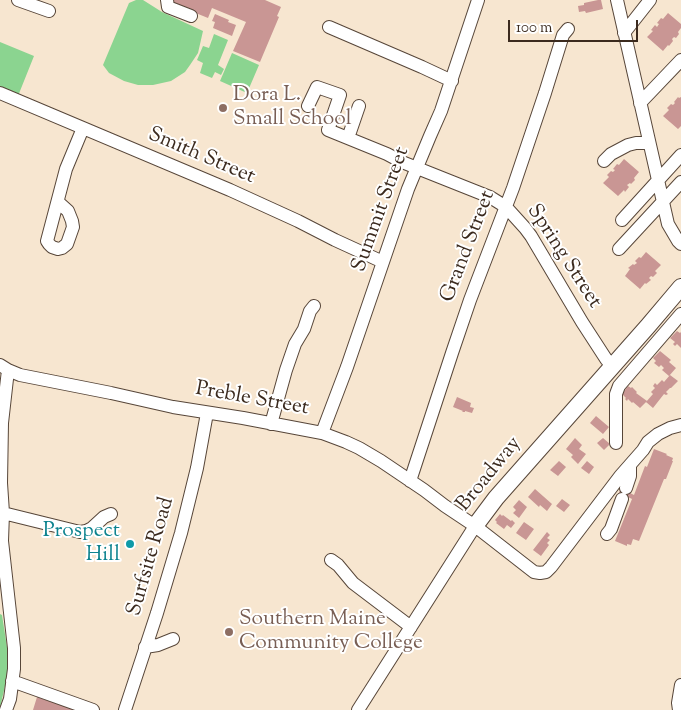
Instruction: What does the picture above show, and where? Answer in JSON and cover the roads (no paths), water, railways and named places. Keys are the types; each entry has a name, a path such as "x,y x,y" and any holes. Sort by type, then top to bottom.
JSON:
{"main road":[{"name":"Broadway","path":"475,526 496,498 681,287"}],"street":[{"path":"18,0 49,11"},
{"path":"167,0 168,7 191,16"},
{"name":"Summit Street","path":"322,433 384,262 408,189 452,81 478,0"},
{"path":"617,0 662,202 668,224 681,244"},
{"path":"624,32 650,0"},
{"path":"329,27 452,81"},
{"name":"Grand Street","path":"410,481 452,353 506,207 563,34 568,29"},
{"path":"640,104 681,60"},
{"name":"Spring Street","path":"308,106 316,87 340,96 328,130 490,197 506,207 531,236 582,322 612,366"},
{"name":"Smith Street","path":"0,93 230,190 384,262"},
{"path":"348,138 359,106"},
{"path":"58,202 66,170 83,128"},
{"path":"604,161 611,154 628,145 649,143"},
{"path":"622,220 681,155"},
{"path":"619,249 681,182"},
{"path":"271,424 295,344 314,306"},
{"path":"616,443 616,394 619,386 681,314"},
{"path":"648,326 659,338"},
{"path":"4,367 1,484 3,513 1,540 14,648 14,669 6,710"},
{"name":"Preble Street","path":"4,367 20,375 207,413 322,433 346,442 359,448 410,481 475,526 534,572 546,572 551,567 630,465"},
{"name":"Surfsite Road","path":"125,710 189,506 207,413"},
{"path":"607,534 611,529 630,476 630,465 648,442 658,434 681,425"},
{"path":"3,513 80,532 92,528 104,517 111,514"},
{"name":"Broadway","path":"358,710 475,526"},
{"path":"331,560 338,565 353,583 411,627"},
{"path":"145,648 158,646 173,639"},
{"path":"12,681 93,710"},
{"path":"679,710 678,703 681,686"}],"place":[{"name":"Dora L. Small School","path":"223,108"},
{"name":"Prospect Hill","path":"130,544"},
{"name":"Southern Maine Community College","path":"229,632"}]}
